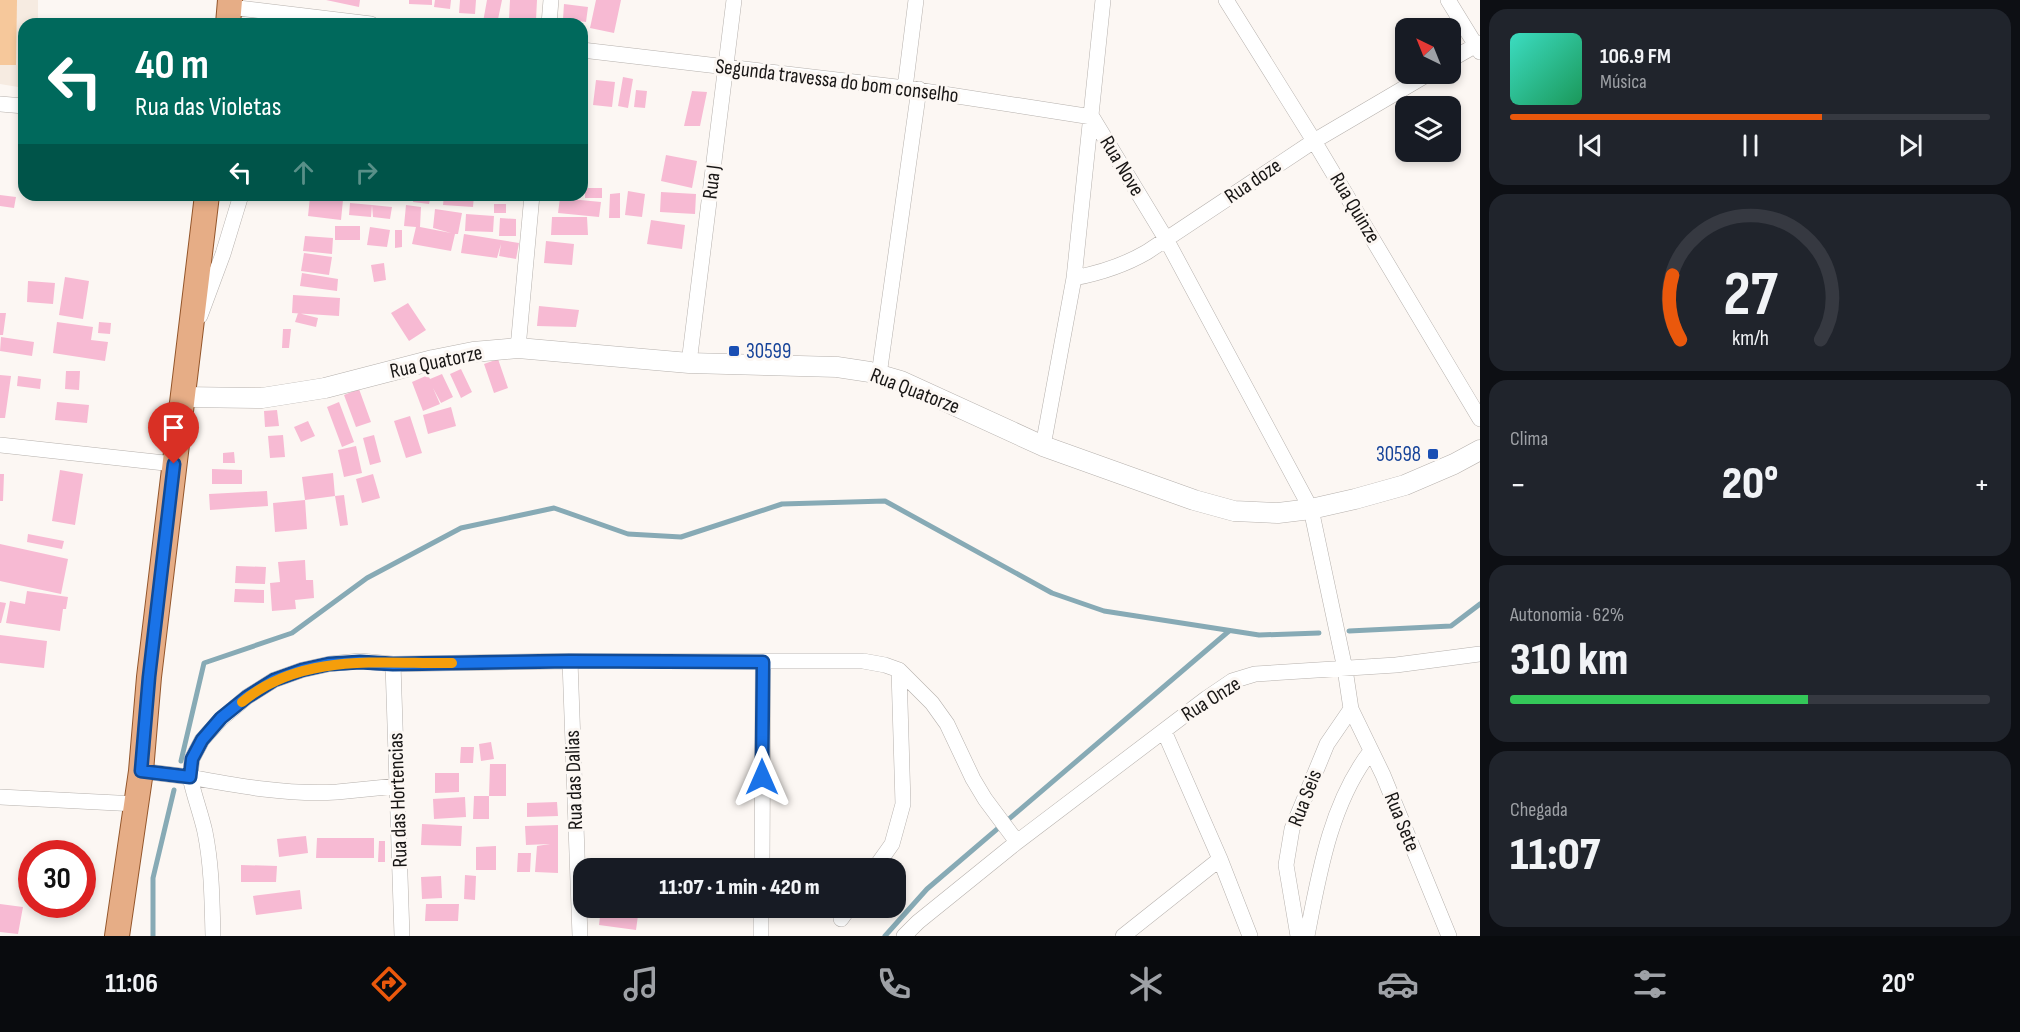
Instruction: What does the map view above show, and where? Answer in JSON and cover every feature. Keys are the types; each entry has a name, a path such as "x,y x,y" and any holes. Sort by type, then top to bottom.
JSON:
{"main road":[{"path":"117,936 137,804 149,677 206,201"}],"street":[{"path":"550,18 551,0"},
{"name":"Rua J","path":"689,363 734,0"},
{"path":"879,375 912,88 916,0"},
{"path":"1092,117 1103,0"},
{"name":"Rua Quinze","path":"1226,0 1314,141 1480,419"},
{"path":"1448,0 1479,47 1461,55"},
{"path":"230,14 287,18"},
{"name":"Segunda travessa do bom conselho","path":"588,51 912,88 1092,117"},
{"name":"Rua doze","path":"1074,278 1101,273 1126,264 1147,252 1314,141 1411,84"},
{"path":"0,104 18,106"},
{"name":"Rua Nove","path":"1092,117 1166,239 1311,509 1345,669"},
{"name":"Rua Nove","path":"1043,446 1074,278 1092,117"},
{"path":"190,344 223,254 239,201"},
{"path":"518,348 531,201"},
{"name":"Rua Quatorze","path":"183,397 262,398 325,388 463,354 518,348 689,363 837,367 901,381 1043,446 1194,500 1234,511 1278,513 1311,509 1405,485 1480,450"},
{"path":"0,445 174,464"},
{"name":"Rua Onze","path":"904,936 918,922 1017,842 1232,681 1276,671 1305,672 1479,656"},
{"path":"213,936 212,885 204,829 190,777 192,759 202,740 221,718 247,697 274,680 329,664 360,662 393,664 570,661 863,661 885,665 899,669 932,703 947,724 973,778 1017,842"},
{"name":"Rua das Dalias","path":"570,661 580,936"},
{"path":"762,858 763,662"},
{"name":"Rua das Hortencias","path":"393,664 402,936"},
{"path":"882,858 892,844 903,804 899,669"},
{"path":"1345,669 1351,709"},
{"name":"Rua Sete","path":"1351,709 1383,775 1449,936"},
{"name":"Rua Seis","path":"1298,936 1286,865 1292,829 1327,744 1351,709"},
{"path":"1164,731 1220,858 1250,936"},
{"path":"1307,936 1323,858 1342,802 1358,767 1371,751"},
{"path":"141,771 266,789 336,792 397,786"},
{"path":"0,797 137,804"},
{"path":"1123,936 1220,858"},
{"path":"761,918 761,936"}],"shaded area":[{"path":"0,0 38,0 38,18 18,18 18,87 0,84"},
{"path":"0,0 17,0 16,65 0,65"}],"building":[{"path":"326,0 360,0 359,7"},
{"path":"409,0 432,0 432,5 409,4"},
{"path":"435,0 451,0 450,9 434,7"},
{"path":"460,0 476,0 475,14 459,13"},
{"path":"487,0 502,0 498,18 484,18"},
{"path":"510,0 537,0 536,18 509,18"},
{"path":"596,0 621,0 614,33 590,28"},
{"path":"564,4 588,7 587,18 563,18"},
{"path":"623,77 633,79 628,108 618,106"},
{"path":"596,80 615,82 612,107 593,105"},
{"path":"636,90 647,91 645,108 634,107"},
{"path":"692,91 707,92 700,126 684,126"},
{"path":"666,155 697,161 692,188 661,181"},
{"path":"588,188 602,188 602,198 588,198"},
{"path":"628,191 645,194 642,217 625,215"},
{"path":"661,192 696,194 695,214 660,212"},
{"path":"620,193 620,218 609,218 610,194"},
{"path":"0,195 16,197 14,208 0,206"},
{"path":"310,201 343,201 341,220 308,216"},
{"path":"413,201 430,201 429,204"},
{"path":"443,201 474,201 473,207 443,205"},
{"path":"560,201 601,202 599,217 558,213"},
{"path":"350,203 372,205 371,217 349,215"},
{"path":"494,204 506,204 506,213 494,213"},
{"path":"372,205 392,207 390,219 373,217"},
{"path":"406,205 421,207 420,227 451,233 433,228 435,209 462,213 458,234 455,234 451,251 412,244 416,227 404,226"},
{"path":"466,214 494,216 493,232 465,231"},
{"path":"552,217 587,217 588,235 551,235"},
{"path":"500,218 516,219 516,236 499,236"},
{"path":"651,220 685,225 682,249 647,244"},
{"path":"335,226 360,226 360,240 335,240"},
{"path":"370,227 390,230 387,247 367,245"},
{"path":"395,230 402,230 402,247 395,248"},
{"path":"464,234 519,243 516,259 499,256 501,244 497,258 461,253"},
{"path":"305,236 333,238 332,254 303,251"},
{"path":"546,241 574,244 572,265 544,263"},
{"path":"304,253 332,257 329,275 301,271"},
{"path":"384,263 386,280 374,282 371,265"},
{"path":"302,273 338,279 337,291 300,286"},
{"path":"65,277 89,281 83,319 59,315"},
{"path":"28,281 55,283 53,304 27,302"},
{"path":"293,295 340,298 339,316 292,313"},
{"path":"408,303 426,330 409,341 391,313"},
{"path":"539,306 579,310 576,327 537,326"},
{"path":"0,313 6,313 3,335 0,335"},
{"path":"298,313 318,318 316,327 295,322"},
{"path":"57,322 93,327 91,340 108,342 105,361 53,353"},
{"path":"99,322 111,323 110,334 98,333"},
{"path":"283,329 291,329 289,348 282,348"},
{"path":"1,337 34,342 32,356 0,351"},
{"path":"498,359 508,388 494,393 484,364"},
{"path":"461,369 472,392 461,398 450,374"},
{"path":"66,371 80,371 79,390 65,389"},
{"path":"442,374 453,397 441,403 433,388 440,404 423,411 412,382 428,375 430,379"},
{"path":"0,375 11,376 5,418 0,418"},
{"path":"18,376 41,379 40,389 17,386"},
{"path":"359,389 371,422 356,427 344,395"},
{"path":"57,402 89,405 87,423 55,420"},
{"path":"339,402 354,442 342,447 327,407"},
{"path":"451,407 456,426 428,434 423,415"},
{"path":"277,410 279,426 265,427 264,411"},
{"path":"410,416 422,453 406,458 394,421"},
{"path":"308,421 315,436 301,442 294,427"},
{"path":"283,435 285,457 270,458 268,436"},
{"path":"374,435 381,462 370,465 363,438"},
{"path":"356,446 362,473 344,477 338,450"},
{"path":"234,452 235,463 223,463 223,453"},
{"path":"212,469 242,470 242,484 212,484"},
{"path":"60,470 83,474 75,525 52,521"},
{"path":"333,473 335,496 305,500 302,477"},
{"path":"0,474 4,474 3,501 0,501"},
{"path":"373,474 380,498 362,503 356,479"},
{"path":"267,491 268,506 210,510 209,494"},
{"path":"344,495 348,525 340,526 335,496"},
{"path":"305,500 307,529 275,532 273,503"},
{"path":"28,534 64,541 62,549 27,542"},
{"path":"0,544 68,559 61,594 0,581"},
{"path":"305,560 306,580 313,580 314,598 295,600 296,609 272,611 270,583 280,582 278,562"},
{"path":"236,566 266,567 265,584 235,583"},
{"path":"235,589 264,590 264,603 234,602"},
{"path":"27,591 68,597 66,609 63,609 60,631 6,623 10,601 25,604"},
{"path":"0,602 6,603 1,623 0,623"},
{"path":"0,635 47,641 44,668 0,663"},
{"path":"491,742 494,759 481,761 479,744"},
{"path":"461,747 474,747 473,763 460,763"},
{"path":"490,764 506,764 506,796 489,796"},
{"path":"435,773 459,773 459,792 435,793"},
{"path":"474,796 489,796 489,819 473,819"},
{"path":"465,797 466,817 434,819 433,799"},
{"path":"557,802 558,816 527,817 527,803"},
{"path":"422,824 462,826 461,846 421,845"},
{"path":"558,825 558,873 535,872 537,846 550,844 526,845 525,826"},
{"path":"306,836 308,853 279,857 277,839"},
{"path":"317,838 374,838 374,858 316,858"},
{"path":"379,841 385,841 385,862 378,862"},
{"path":"496,846 496,870 476,870 476,847"},
{"path":"518,853 531,853 530,872 517,872"},
{"path":"241,865 277,866 276,882 241,882"},
{"path":"465,875 476,876 475,900 464,899"},
{"path":"441,876 442,898 422,899 421,877"},
{"path":"300,890 302,909 256,915 253,896"},
{"path":"0,904 18,906 18,918 21,918 18,934 0,932"},
{"path":"426,904 459,904 458,921 425,921"},
{"path":"600,918 638,918 636,930 599,925"}],"waterway":[{"path":"181,761 204,663 292,633 367,578 461,528 554,508 628,534 681,537 782,504 885,501 1052,593 1104,611 1259,635 1319,633"},
{"path":"1349,631 1451,626 1480,604"},
{"path":"885,936 927,889 1229,631"},
{"path":"153,936 153,878 174,790"}],"slow traffic":[{"path":"242,702 274,680 329,664 452,663"}],"place":[{"name":"30599","path":"734,351"},
{"name":"30598","path":"1433,454"}],"route":[{"path":"174,464 149,677 141,771 190,777 192,759 202,740 221,718 247,697 274,680 329,664 570,661 763,662 762,777"}]}
